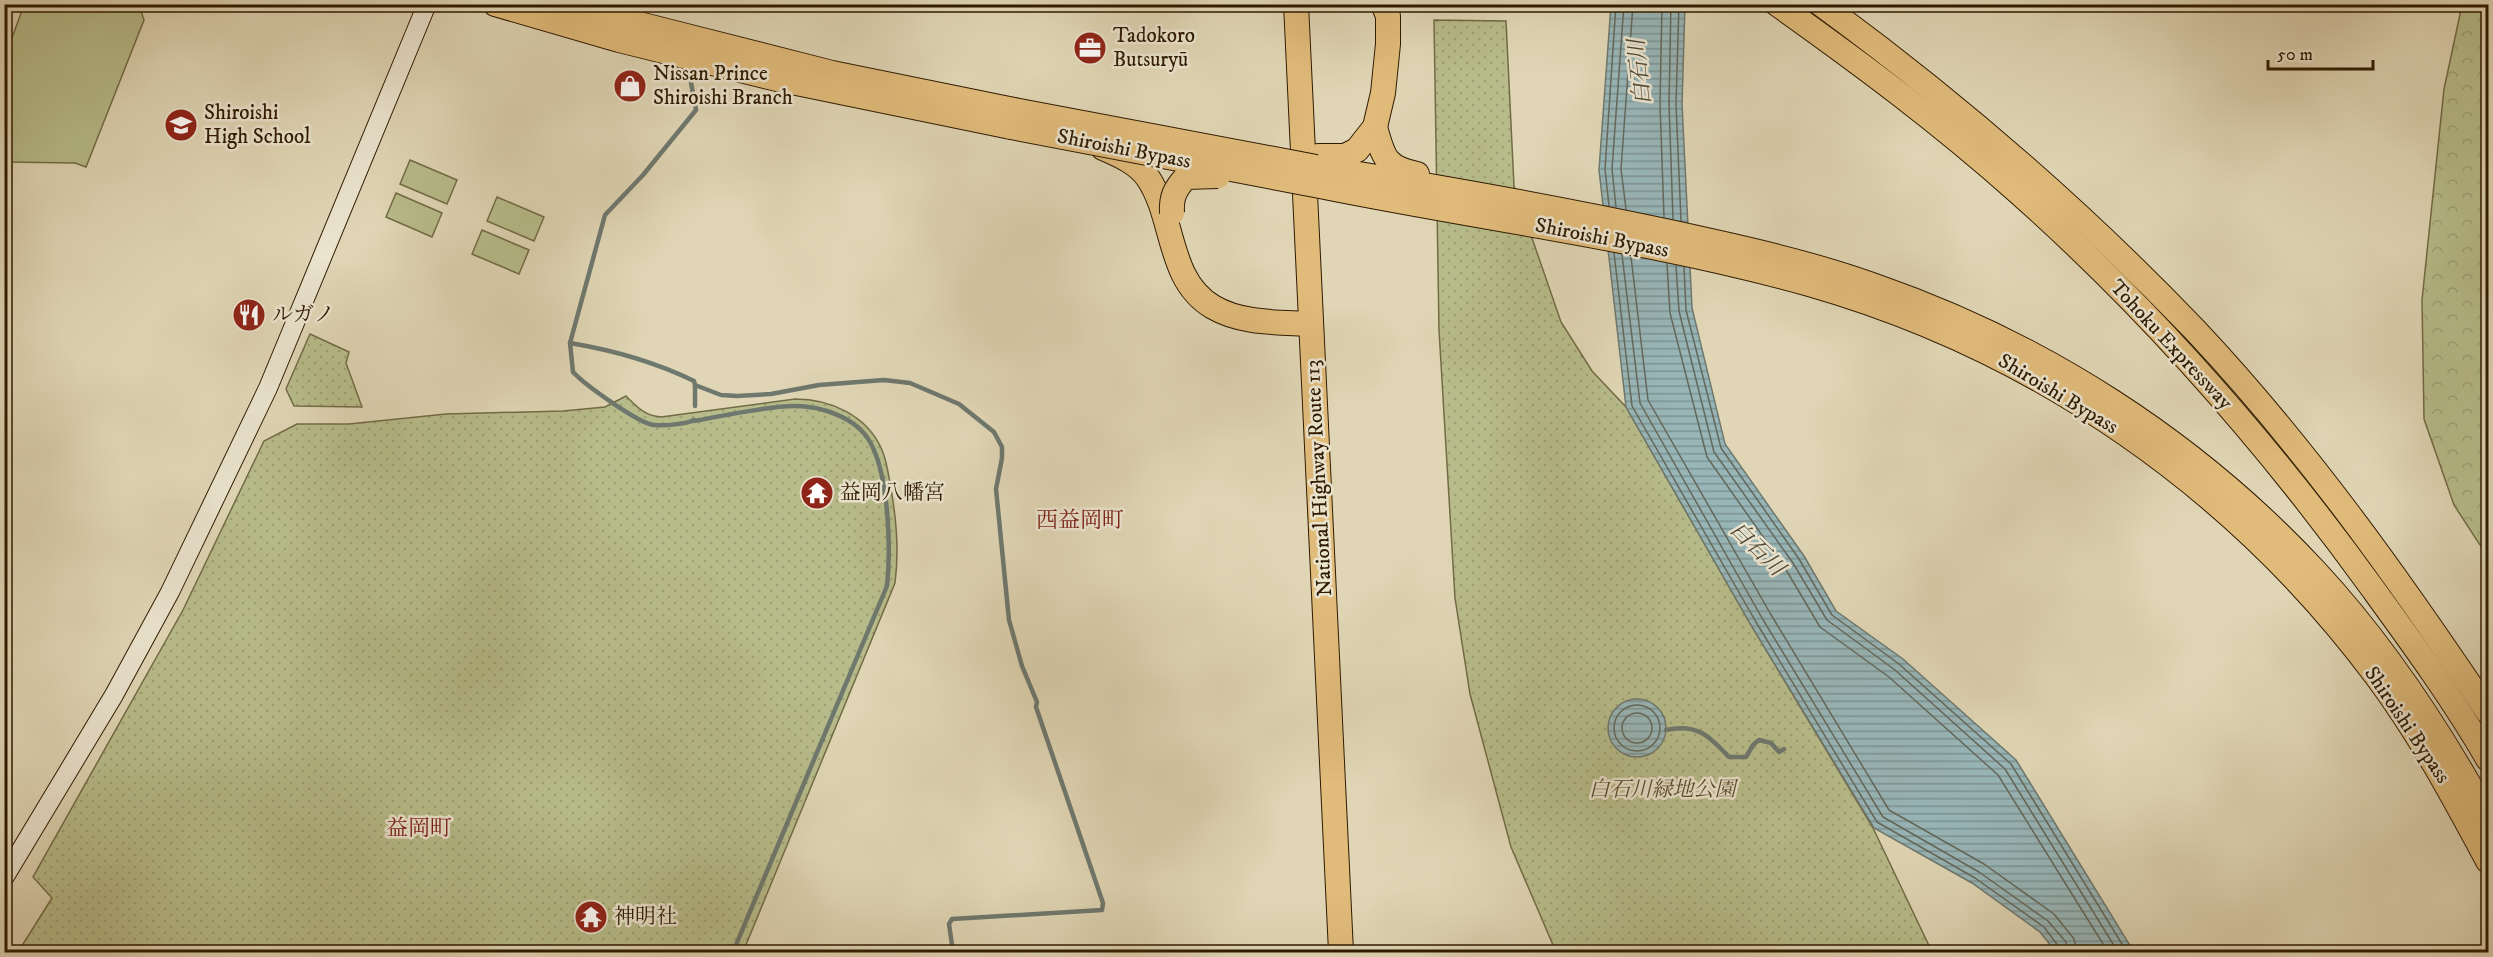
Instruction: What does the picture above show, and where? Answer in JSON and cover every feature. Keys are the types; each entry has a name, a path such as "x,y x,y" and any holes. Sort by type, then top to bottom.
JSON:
{"highway":[{"name":"Shiroishi Bypass","path":"495,4 619,40 777,80 1013,119 1175,141 1250,143 1318,176 1374,197 1427,188 1626,242 1762,272 1870,304 1943,331 1997,346 2071,375 2126,409 2197,462 2285,541 2351,612 2392,666 2453,758 2488,818"},
{"name":"Shiroishi Bypass","path":"576,4 643,25 1013,119 1092,143 1318,176 1427,188 1620,221 1767,254 1873,285 1946,313 2142,445 2216,502 2263,544 2323,610 2378,677 2439,768 2488,861"},
{"name":"National Highway Route 113","path":"1296,4 1341,952"},
{"path":"1168,215 1176,188 1186,177 1207,175 1239,179 1318,176 1357,150 1375,127 1383,93 1388,44 1388,16 1383,4"},
{"name":"Tohoku Expressway","path":"1777,4 1934,121 2017,191 2100,269 2186,358 2320,515 2474,733 2488,759"},
{"name":"Tohoku Expressway","path":"1821,4 1938,93 2031,172 2116,251 2203,340 2271,417 2339,502 2419,608 2488,712"},
{"path":"1375,127 1384,158 1394,168 1427,188"},
{"path":"1092,143 1125,158 1148,177 1168,215 1173,244 1181,270 1195,292 1212,307 1251,321 1311,324"}],"street":[{"path":"4,878 114,695 180,572 268,388 427,4"}],"green space":[{"path":"24,5 126,5 141,11 144,20 86,167 75,163 5,162 5,57"},
{"path":"2462,5 2488,5 2488,549 2480,545 2454,505 2424,419 2422,300 2444,89"},
{"name":"白石川緑地公園","path":"1434,20 1506,21 1514,186 1561,322 1592,371 1626,407 1751,625 1873,828 1932,952 1556,952 1511,847 1470,694 1455,598 1439,330"},
{"path":"410,160 457,180 447,204 400,184"},
{"path":"396,193 442,213 432,237 386,217"},
{"path":"497,197 544,217 534,241 487,221"},
{"path":"482,230 529,250 519,274 472,254"},
{"path":"310,334 349,352 346,363 362,407 294,406 286,389"},
{"path":"626,396 646,413 661,417 795,399 821,402 846,411 867,427 882,450 887,466 896,528 895,583 743,952 18,952 52,898 33,877 183,610 264,441 297,424 349,424 446,414 563,411 605,407"}],"water":[{"name":"白石川","path":"1611,5 1685,5 1682,104 1692,308 1725,444 1804,556 1836,611 1903,659 2016,760 2134,952 2056,952 2040,932 1972,883 1874,828 1751,625 1626,407 1599,170"},
{"path":"1637,699 1648,701 1661,712 1666,728 1664,739 1653,752 1637,757 1626,755 1613,744 1608,728 1610,717 1621,704"}],"waterway":[{"path":"674,4 675,9"},
{"path":"690,77 696,110 643,175 605,215 570,343 573,372 625,411 654,425 686,423 694,420"},
{"path":"570,343 649,362 694,381 695,385"},
{"path":"695,406 695,385 721,395 737,396 771,394 819,385 884,380 910,383 959,404 994,432 1002,447 996,489 1009,620 1022,666 1037,702 1036,707 1103,903 1102,910 952,919 949,924 953,952"},
{"path":"694,421 783,406 815,408 837,415 856,426 870,442 881,473 887,512 889,553 887,586 733,952"},
{"path":"1666,730 1686,728 1702,733 1729,757 1746,757 1759,740 1771,743 1779,752 1784,749"}],"place":[{"name":"Tadokoro Butsuryū","path":"1090,48"},
{"name":"Nissan Prince Shiroishi Branch","path":"630,86"},
{"name":"Shiroishi High School","path":"181,125"},
{"name":"ルガノ","path":"249,315"},
{"name":"益岡八幡宮","path":"817,493"},
{"name":"神明社","path":"591,917"}],"district":[{"name":"西益岡町","path":"1080,520"},
{"name":"益岡町","path":"419,828"}]}
